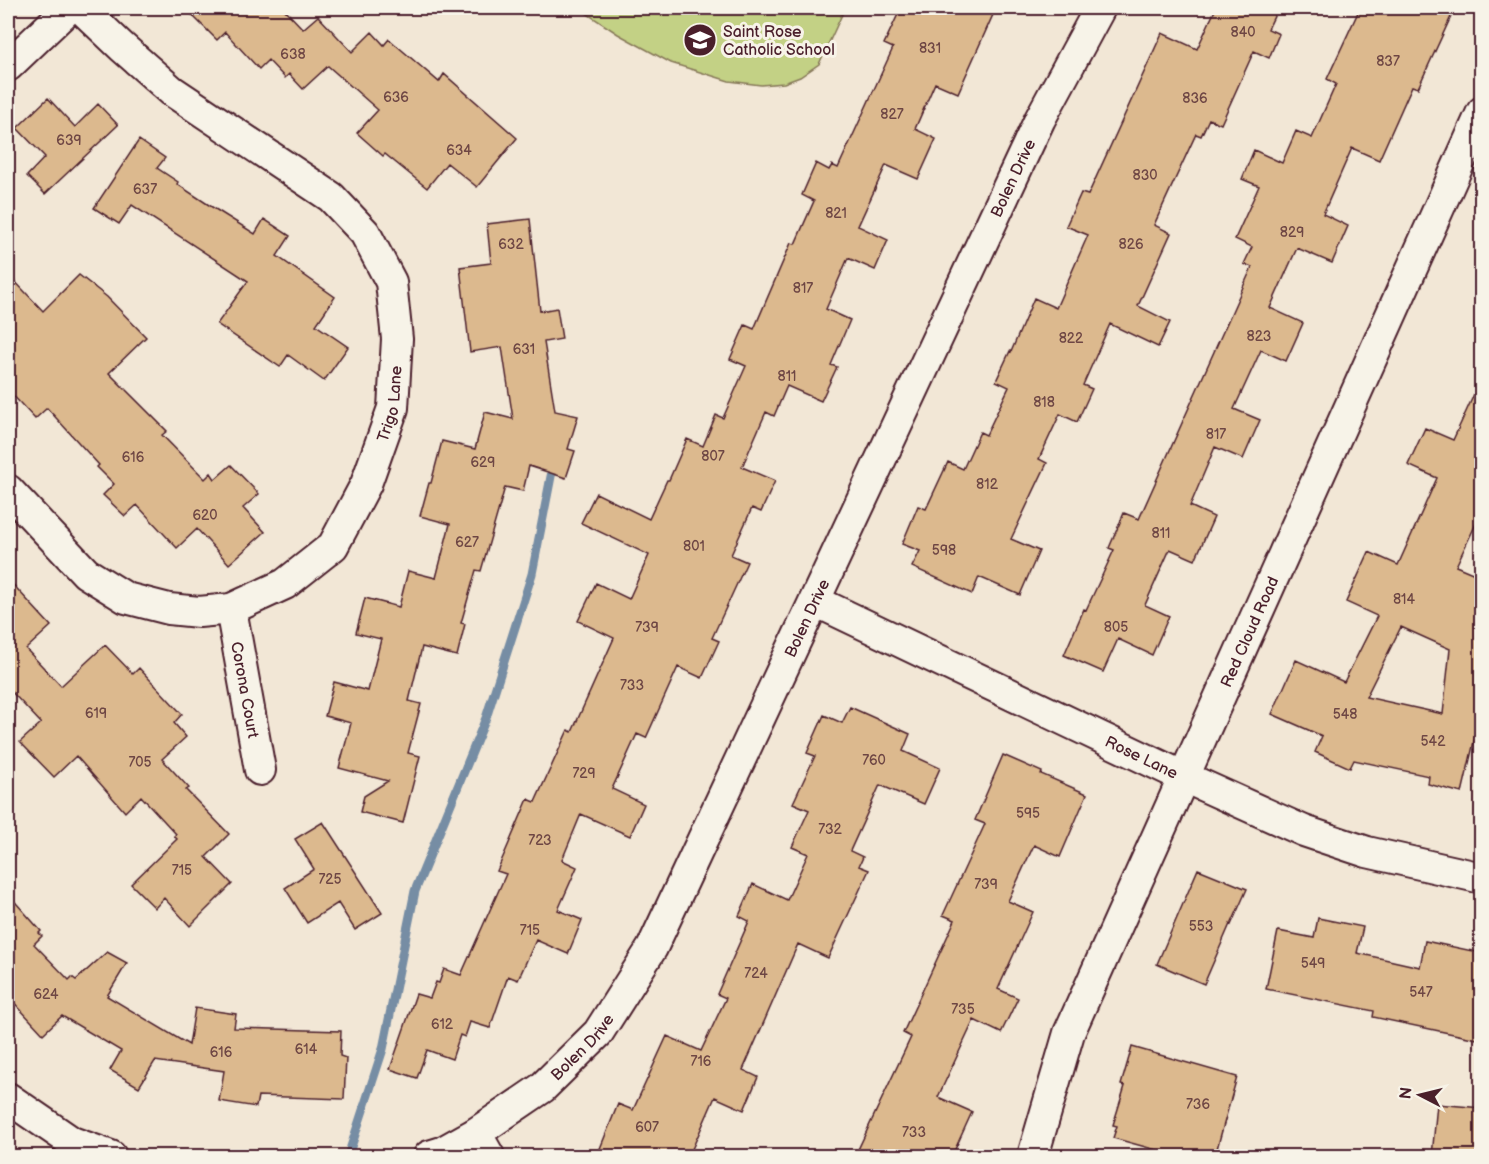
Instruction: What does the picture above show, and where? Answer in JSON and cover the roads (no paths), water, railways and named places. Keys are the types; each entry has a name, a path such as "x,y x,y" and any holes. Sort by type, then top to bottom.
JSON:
{"street":[{"path":"8,66 69,8"},
{"name":"Trigo Lane","path":"8,490 86,573 126,598 169,609 199,612 231,609 285,584 333,546 366,484 393,408 397,339 391,282 365,233 331,197 172,90 81,8"},
{"name":"Bolen Drive","path":"429,1156 483,1145 598,1033 652,948 1040,119 1100,8"},
{"name":"Red Cloud Road","path":"1033,1156 1069,1033 1482,112"},
{"name":"Rose Lane","path":"815,602 1184,777 1305,831 1367,852 1482,878"},
{"name":"Corona Court","path":"231,609 260,770"},
{"path":"8,1098 69,1149 111,1156"}],"waterway":[{"path":"348,1156 383,1049 415,891 486,718 532,574 554,461"}],"place":[{"name":"Saint Rose Catholic School","path":"700,40"}]}
